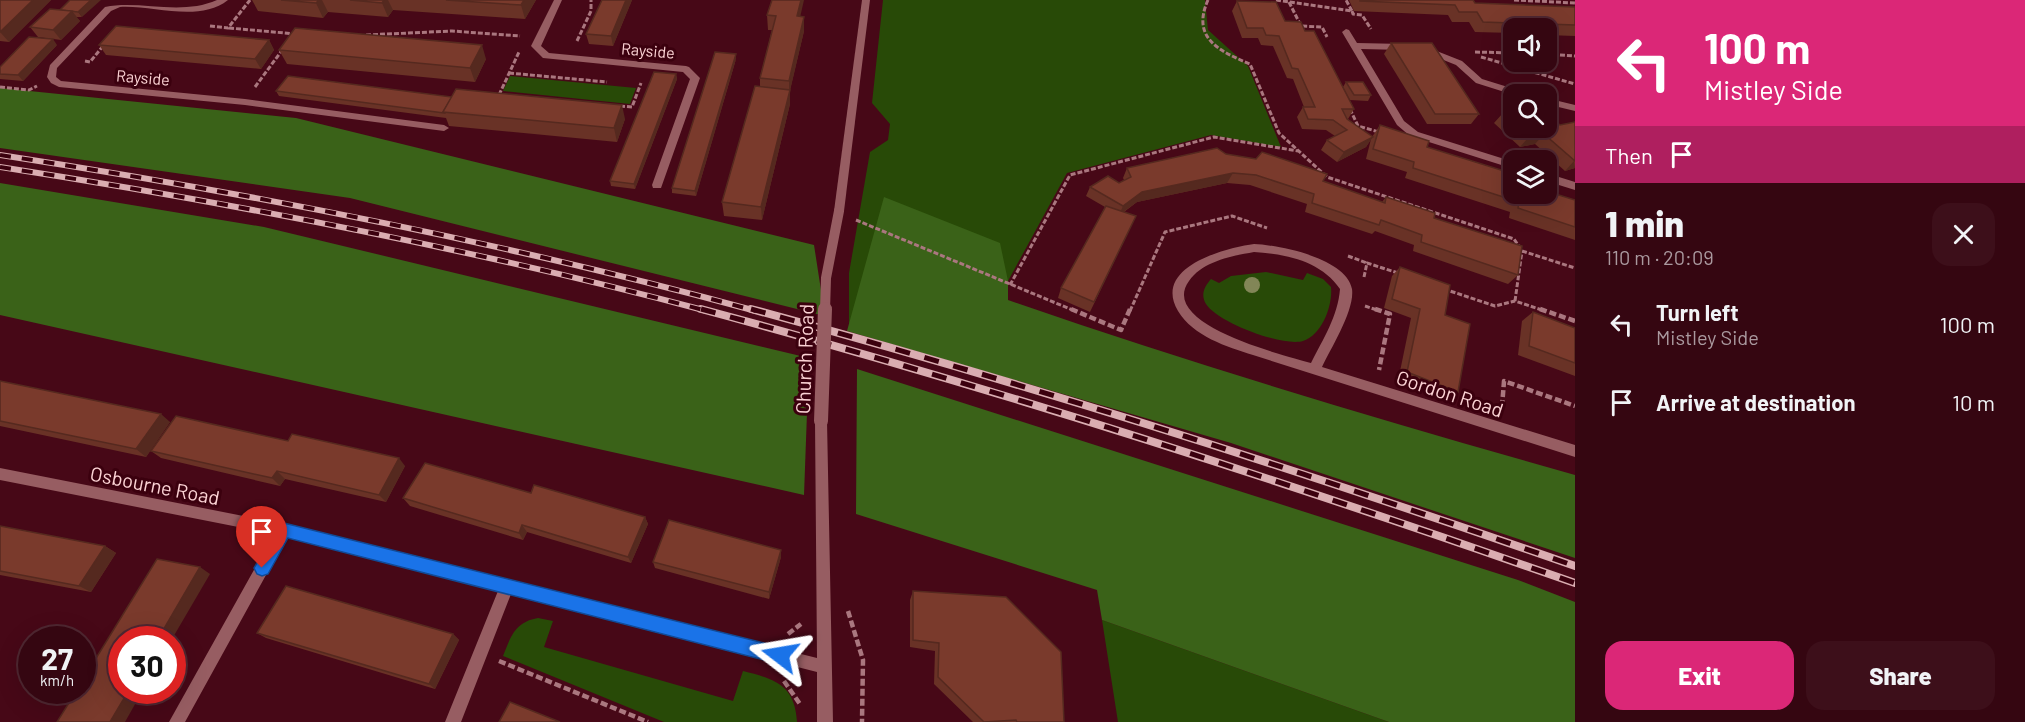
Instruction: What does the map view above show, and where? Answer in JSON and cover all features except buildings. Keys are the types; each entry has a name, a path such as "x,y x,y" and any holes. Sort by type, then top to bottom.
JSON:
{"street":[{"path":"51,79 52,67 108,9 128,3 193,9 215,6 224,0"},
{"name":"Rayside","path":"558,0 536,46 546,56 686,69 695,78 657,184"},
{"name":"Church Road","path":"825,722 820,421 826,278 839,211 866,0"},
{"path":"1346,32 1400,123 1407,129 1414,134 1503,162"},
{"path":"1354,46 1427,50 1459,63 1479,81 1503,88"},
{"name":"Rayside","path":"51,79 59,84 245,102 444,129"},
{"path":"1557,104 1575,108"},
{"path":"1557,180 1575,186"},
{"name":"Gordon Road","path":"1314,370 1345,301 1346,288 1331,269 1290,253 1257,247 1219,254 1186,274 1180,284 1181,301 1190,318 1203,328 1314,370 1462,419 1575,452"},
{"name":"Osbourne Road","path":"0,474 284,530 825,667"},
{"path":"177,722 284,530"},
{"path":"453,722 507,586"}],"path":[{"path":"228,28 250,0"},
{"path":"575,47 591,11 591,0"},
{"path":"1208,0 1202,17 1207,39 1223,53 1250,64 1279,133 1327,177 1514,238 1522,251 1515,301"},
{"path":"1276,0 1352,11 1346,0"},
{"path":"1514,0 1575,3"},
{"path":"205,25 305,34"},
{"path":"364,35 452,31 526,37"},
{"path":"251,91 295,34"},
{"path":"82,61 90,62 104,46"},
{"path":"1472,54 1575,84"},
{"path":"1557,55 1575,56"},
{"path":"509,73 618,83"},
{"path":"0,87 29,90 51,79"},
{"path":"610,105 632,107 642,80"},
{"path":"629,84 640,85"},
{"path":"489,94 510,96"},
{"path":"1010,285 1070,175 1215,137 1299,151"},
{"path":"852,218 1121,330 1166,232 1232,216 1277,232"},
{"path":"1522,251 1575,268"},
{"path":"1345,255 1399,273"},
{"path":"1363,283 1367,263"},
{"path":"1442,288 1495,306 1515,301 1575,321"},
{"path":"1358,303 1390,314 1377,378"},
{"path":"1502,410 1504,381 1575,406"},
{"path":"501,650 497,660 648,722"},
{"path":"781,678 796,694 803,714"}],"green space":[{"path":"883,0 1205,0 1208,30 1248,66 1281,147 1211,135 1067,173 1008,281 1007,370 849,329 849,273 870,152 888,140 890,124 872,103"},
{"path":"510,76 636,88 630,104 503,91"},
{"path":"0,88 296,118 814,245 825,316 350,198 0,148"},
{"path":"0,183 264,227 809,358 804,495 0,315"},
{"path":"884,197 1000,243 1008,281 1008,300 1290,392 1575,475 1575,558 1231,443 847,331"},
{"path":"1266,272 1303,280 1307,273 1323,279 1331,287 1330,302 1325,318 1310,338 1293,342 1251,332 1212,311 1204,300 1205,287 1211,279 1219,283 1231,276"},
{"path":"857,369 1518,580 1575,602 1575,722 1389,722 1102,620 1097,590 856,514"},
{"path":"538,618 553,621 544,647 733,701 743,671 765,677 787,692 792,700 797,722 664,722 503,656 515,631 524,623"},
{"path":"1102,620 1389,722 1118,722"}],"railway":[{"path":"0,155 191,186 380,222 569,263 756,311"},
{"path":"0,167 267,212 444,248 707,311"},
{"path":"701,309 922,371 1141,438 1575,583"},
{"path":"751,309 959,367 1165,430 1371,496 1575,566"}],"route":[{"path":"262,568 284,530 780,655"}]}
